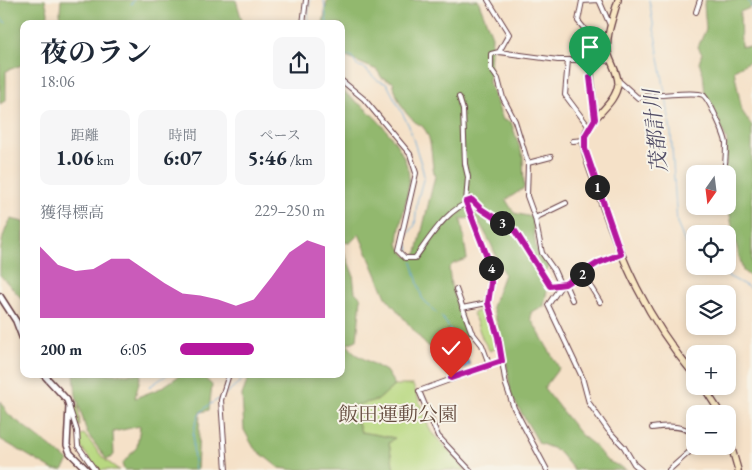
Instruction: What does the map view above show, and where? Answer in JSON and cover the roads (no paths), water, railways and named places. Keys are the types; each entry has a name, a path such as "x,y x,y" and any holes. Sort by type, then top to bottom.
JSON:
{"main road":[{"path":"618,0 607,45 610,60 618,80 612,99 589,127 585,140 588,163 636,290 649,312 686,363"},
{"path":"734,455 738,470"}],"street":[{"path":"304,20 306,0"},
{"path":"488,0 509,34 499,52"},
{"path":"595,119 586,32 578,21 582,1 599,0 611,27"},
{"path":"696,12 700,0"},
{"path":"572,300 542,253 535,218 527,196 528,163 515,121 503,98 498,79 492,69 491,54 499,52 589,62 610,60"},
{"path":"568,60 565,95 589,127"},
{"path":"618,80 635,97 649,95 663,97 693,92 703,94 710,104 726,141 724,165"},
{"path":"345,83 364,99 414,161 416,173 398,251 405,258 415,258 431,235 456,208 472,200 481,209 515,231 546,283 550,286 563,285"},
{"path":"459,97 463,110 465,164 468,177 466,202 490,264 491,283 488,303 498,337 509,396 547,470"},
{"path":"573,141 585,140"},
{"path":"528,163 551,157"},
{"path":"535,218 566,203"},
{"path":"621,254 598,263 563,285 548,305 582,377 589,404 608,430 624,447 634,464 641,470"},
{"path":"580,275 589,284 600,302"},
{"path":"456,289 471,331 482,345 489,364"},
{"path":"0,296 16,321 20,332"},
{"path":"462,308 488,303"},
{"path":"470,470 438,436 419,391 489,364 502,361"},
{"path":"47,378 64,394 77,431 78,446 95,470"},
{"path":"226,470 220,400 227,378"},
{"path":"69,406 67,445 70,453 87,470"},
{"path":"652,428 686,429"},
{"path":"669,470 686,455"}],"water":[{"path":"447,358 468,360 470,365 454,373"}],"waterway":[{"path":"131,4 134,0"},
{"path":"308,20 310,0"},
{"path":"324,0 326,20"},
{"name":"茂都計川","path":"649,0 665,92"},
{"path":"748,0 752,8"},
{"path":"0,17 6,23"},
{"path":"345,56 351,56 357,66 363,67 377,80 387,84 409,126 424,176 417,202 415,225 406,237 410,255"},
{"name":"茂都計川","path":"666,96 671,133 677,223 686,244"},
{"path":"412,262 422,298 437,314"},
{"name":"茂都計川","path":"726,275 752,289"},
{"path":"441,316 456,338"},
{"path":"149,387 162,378"},
{"path":"224,395 244,378"},
{"path":"195,470 193,437 196,421 208,405 219,399"}],"park label":[{"name":"飯田運動公園","path":"398,414"}]}
